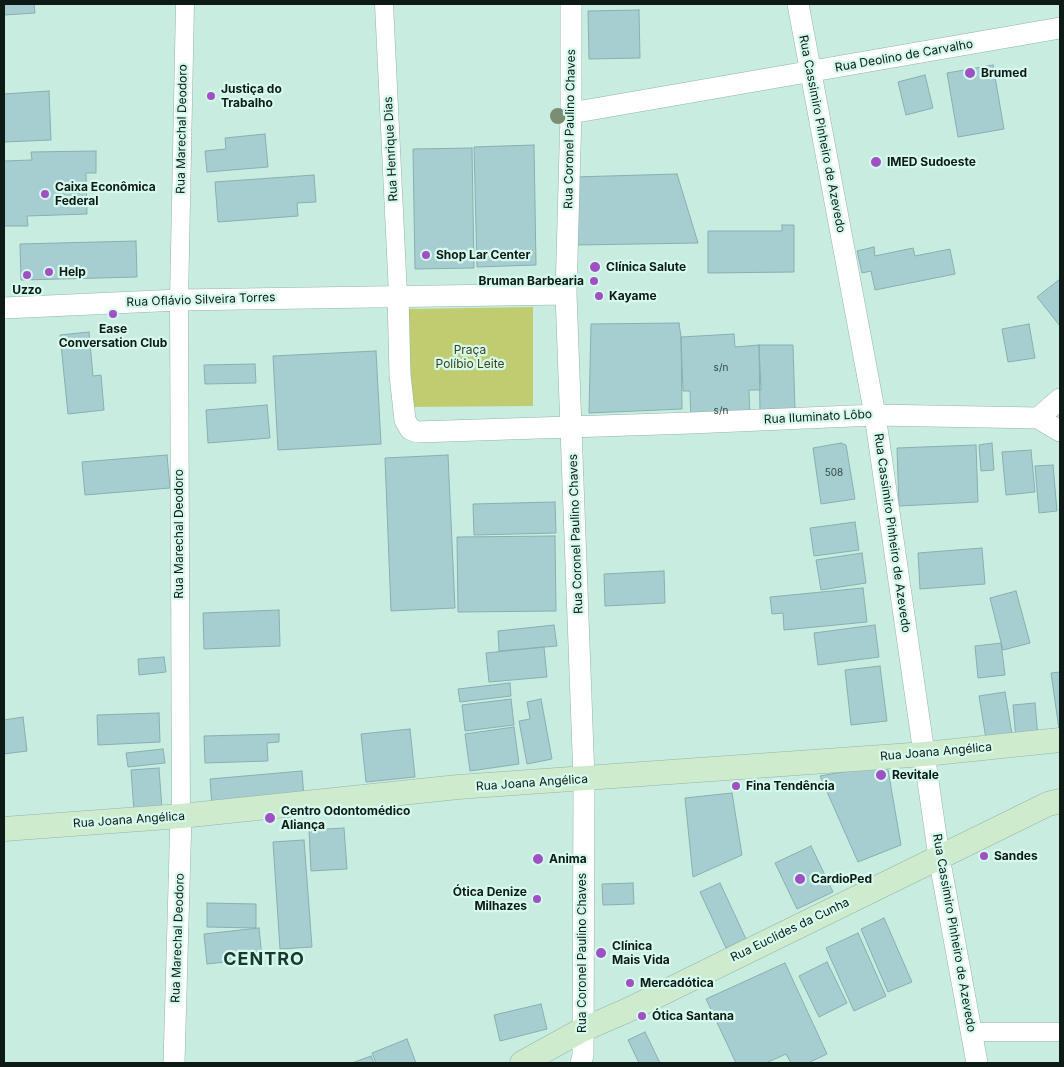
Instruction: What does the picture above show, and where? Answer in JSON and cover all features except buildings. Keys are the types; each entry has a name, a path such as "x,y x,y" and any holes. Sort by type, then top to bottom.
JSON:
{"main road":[{"name":"Rua Joana Angélica","path":"4,829 181,816 458,788 925,754 1060,740"},
{"name":"Rua Euclides da Cunha","path":"522,1063 582,1030 628,1010 1048,804 1060,801"}],"street":[{"name":"Rua Marechal Deodoro","path":"174,1063 181,816 179,300 185,4"},
{"name":"Rua Henrique Dias","path":"384,4 398,295"},
{"name":"Rua Coronel Paulino Chaves","path":"571,4 571,113 566,294 584,779 581,1063"},
{"name":"Rua Cassimiro Pinheiro de Azevedo","path":"798,4 875,415 939,857 977,1063"},
{"name":"Rua Deolino de Carvalho","path":"571,113 1060,28"},
{"path":"566,294 398,295 400,375 405,420 410,429 417,432 572,426"},
{"name":"Rua Oflávio Silveira Torres","path":"4,308 179,300 398,295"},
{"path":"1038,418 1060,399"},
{"name":"Rua Iluminato Lôbo","path":"572,426 875,415 1038,418 1060,431"},
{"path":"972,1032 1060,1032"}],"green space":[{"name":"Praça Políbio Leite","path":"533,307 533,406 407,407 406,309"}],"place":[{"name":"Brumed","path":"970,73"},
{"name":"Justiça do Trabalho","path":"211,96"},
{"name":"IMED Sudoeste","path":"876,162"},
{"name":"Caixa Econômica Federal","path":"45,194"},
{"name":"Shop Lar Center","path":"426,255"},
{"name":"Clínica Salute","path":"595,267"},
{"name":"Help","path":"49,272"},
{"name":"Uzzo","path":"27,275"},
{"name":"Bruman Barbearia","path":"594,281"},
{"name":"Kayame","path":"599,296"},
{"name":"Ease Conversation Club","path":"113,314"},
{"name":"Revitale","path":"881,775"},
{"name":"Fina Tendência","path":"736,786"},
{"name":"Centro Odontomédico Aliança","path":"270,818"},
{"name":"Sandes","path":"984,856"},
{"name":"Anima","path":"538,859"},
{"name":"CardioPed","path":"800,879"},
{"name":"Ótica Denize Milhazes","path":"537,899"},
{"name":"Clínica Mais Vida","path":"601,953"},
{"name":"Mercadótica","path":"630,983"},
{"name":"Ótica Santana","path":"642,1016"}],"district":[{"name":"CENTRO","path":"264,960"}]}
